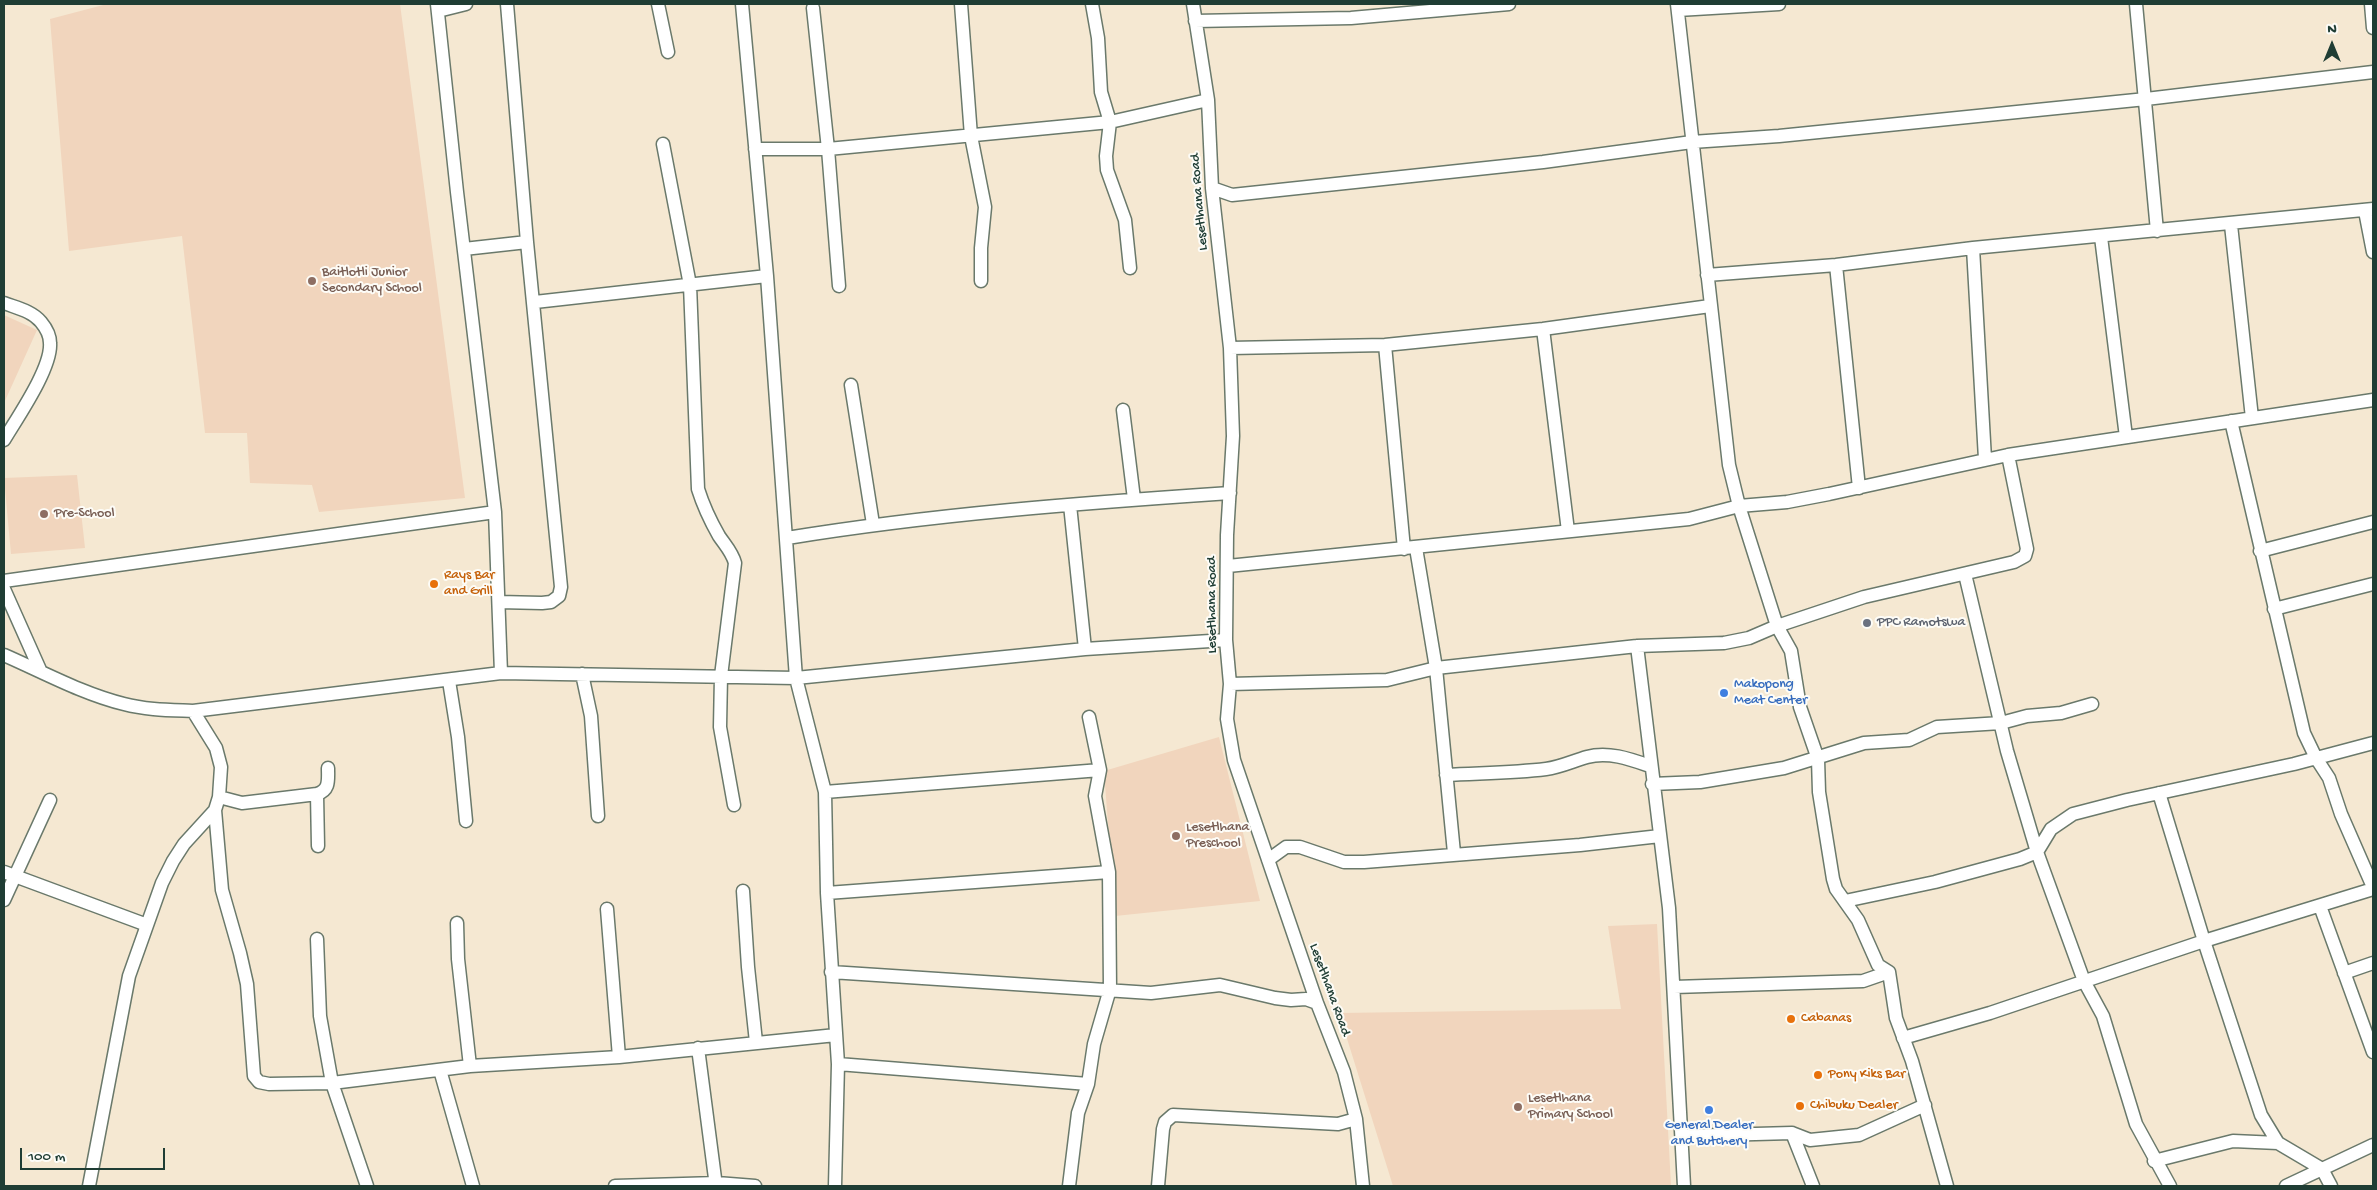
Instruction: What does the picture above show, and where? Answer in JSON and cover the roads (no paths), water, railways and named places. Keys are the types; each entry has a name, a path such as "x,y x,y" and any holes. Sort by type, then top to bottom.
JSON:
{"street":[{"path":"466,4 438,8 495,512 501,673"},
{"path":"499,602 551,602 561,593 507,4"},
{"path":"658,4 668,52"},
{"path":"742,4 767,276 796,678 825,792 827,892 838,1064 835,1186"},
{"path":"961,4 971,136 985,207 981,248 981,281"},
{"path":"1092,4 1098,38 1101,92 1110,122 1106,156 1107,170 1125,220 1130,268"},
{"name":"Lesetlhana Road","path":"1193,4 1194,21 1208,100 1212,188 1230,348 1233,436 1227,535 1226,640 1230,684 1228,719 1234,760 1317,1002 1344,1072 1356,1119 1363,1186"},
{"path":"1194,21 1351,18 1510,4"},
{"path":"1779,4 1677,7 1728,465 1777,626 1790,652 1800,707 1818,759 1819,792 1836,889 1858,920 1878,965 1889,972 1896,1018 1925,1105 1947,1186"},
{"path":"2136,4 2157,231"},
{"path":"2371,4 2373,28"},
{"path":"813,8 828,149 839,286"},
{"path":"1212,188 1232,195 1543,162 1692,142 1779,136 2146,100 2373,72"},
{"path":"755,149 828,149 1110,122 1208,100"},
{"path":"663,144 690,285 698,490 705,507 733,555 735,563 721,676 721,735 734,805"},
{"path":"1707,276 1836,265 1973,248 2231,225 2369,210 2373,252"},
{"path":"2231,225 2252,418"},
{"path":"2101,237 2126,437"},
{"path":"464,249 528,242"},
{"path":"1973,248 1985,460"},
{"path":"1836,265 1859,488"},
{"path":"535,302 767,276"},
{"path":"4,302 29,312 41,322 50,342 47,363 4,440"},
{"path":"1230,348 1385,345 1543,329 1710,306"},
{"path":"1543,329 1568,531"},
{"path":"1385,345 1410,548 1436,668 1454,853"},
{"path":"851,385 873,524"},
{"path":"1228,566 1688,518 1739,506 1787,502 1859,488 2008,455 2373,400"},
{"path":"1123,410 1134,499"},
{"path":"1904,1038 1990,1013 2204,941 2373,888 2341,814 2329,778 2316,758 2304,733 2231,421"},
{"path":"1230,684 1387,680 1436,668 1636,646 1724,643 1749,638 1777,626 1864,597 2014,562 2025,556 2027,549 2008,455"},
{"path":"787,538 873,524 1134,499 1230,493"},
{"path":"1070,505 1085,649"},
{"path":"4,581 495,512"},
{"path":"2260,551 2373,522"},
{"path":"1965,574 2001,723 2037,852 2084,981 2103,1016 2136,1124 2154,1160 2170,1186"},
{"path":"2274,609 2373,584"},
{"path":"4,589 40,672"},
{"path":"4,655 40,672 124,704 155,710 193,711 449,681 501,673 796,678 1085,649 1226,640"},
{"path":"1636,646 1652,784 1670,908 1684,1186"},
{"path":"582,674 591,716 598,816"},
{"path":"449,681 458,737 466,821"},
{"path":"1652,784 1739,777 1818,759 1864,743 1912,739 1940,726 2001,723 2027,716 2061,713 2092,704"},
{"path":"193,711 216,748 221,767 218,797 214,810 222,890 247,984 254,1076 259,1082 270,1084 332,1083 470,1066 619,1057 836,1035"},
{"path":"1069,1186 1078,1113 1088,1084 1094,1044 1110,989 1109,872 1095,796 1100,770 1089,718"},
{"path":"1845,901 1996,867 2037,852 2051,829 2073,814 2159,793 2206,785 2373,742"},
{"path":"1446,775 1547,769 1568,765 1587,757 1606,755 1628,758 1650,766"},
{"path":"218,797 242,803 317,794 324,792 327,786 328,768"},
{"path":"825,792 1100,770"},
{"path":"2159,793 2204,941 2261,1115 2278,1142 2322,1169 2331,1186"},
{"path":"317,794 318,846"},
{"path":"4,900 9,874 50,800"},
{"path":"89,1186 129,976 173,861 184,844 214,810"},
{"path":"1268,860 1286,847 1300,847 1344,862 1399,861 1454,853 1580,845 1660,836"},
{"path":"827,892 1109,872"},
{"path":"9,874 147,925"},
{"path":"742,891 756,1042"},
{"path":"2320,906 2373,1052"},
{"path":"607,909 619,1057"},
{"path":"457,923 461,992 470,1066"},
{"path":"317,939 320,1016 332,1083 367,1186"},
{"path":"2344,973 2373,963"},
{"path":"832,972 1014,985 1162,992 1220,985 1274,998 1306,999 1317,1002"},
{"path":"1674,987 1864,980 1889,972"},
{"path":"698,1048 716,1185"},
{"path":"838,1064 1088,1084"},
{"path":"440,1070 473,1186"},
{"path":"1682,1136 1792,1133 1810,1140 1859,1135 1925,1105"},
{"path":"1158,1186 1163,1129 1165,1122 1173,1115 1338,1124 1356,1119"},
{"path":"1792,1133 1813,1186"},
{"path":"2154,1160 2233,1141 2278,1142"},
{"path":"2286,1186 2373,1145"},
{"path":"615,1186 748,1186"}],"place":[{"name":"Baitlotli Junior Secondary School","path":"312,281"},
{"name":"Pre-School","path":"44,514"},
{"name":"Rays Bar and Grill","path":"434,584"},
{"name":"PPC Ramotswa","path":"1867,623"},
{"name":"Makopong Meat Center","path":"1724,693"},
{"name":"Lesetlhana Preschool","path":"1176,836"},
{"name":"Cabanas","path":"1791,1019"},
{"name":"Pony Kiks Bar","path":"1818,1075"},
{"name":"Chibuku Dealer","path":"1800,1106"},
{"name":"Lesetlhana Primary School","path":"1518,1107"},
{"name":"General Dealer and Butchery","path":"1709,1110"}]}
